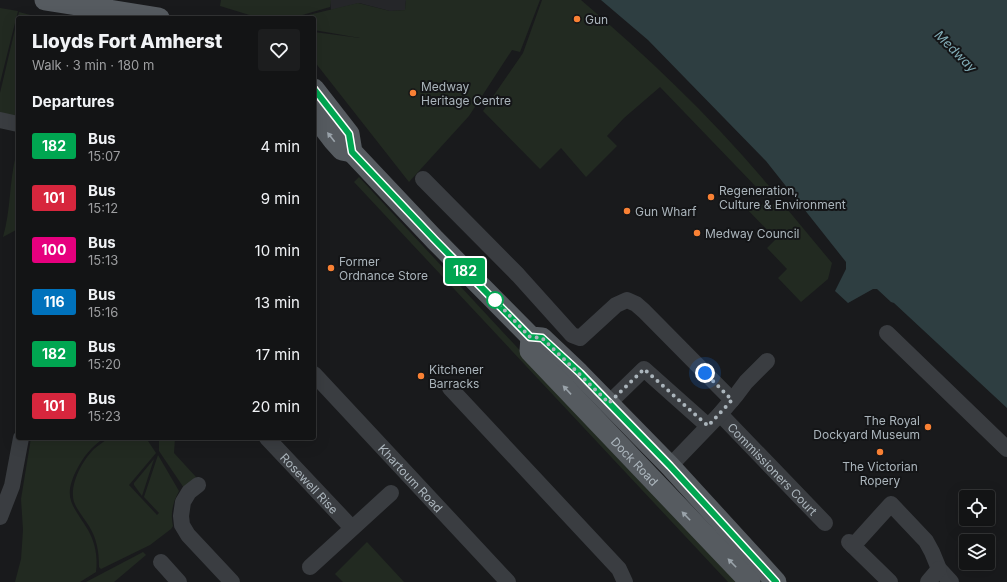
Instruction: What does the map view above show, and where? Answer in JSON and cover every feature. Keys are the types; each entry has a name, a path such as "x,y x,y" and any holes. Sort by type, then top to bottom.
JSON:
{"main road":[{"path":"48,0 76,2 149,16"},
{"name":"Dock Road","path":"316,109 333,140 342,150 352,152 435,240 530,337 542,338 609,403 670,466 776,582"},
{"name":"Dock Road","path":"530,337 530,351 652,481 750,582"},
{"path":"594,418 609,403"},
{"path":"652,481 670,466"}],"street":[{"path":"0,120 16,124"},
{"path":"423,179 518,275 572,335 580,338 616,304 627,300 636,304 644,311 732,400"},
{"path":"887,333 1007,449"},
{"path":"670,466 720,414 744,384 767,361"},
{"path":"609,403 644,369 708,426"},
{"name":"Khartoum Road","path":"316,376 508,582"},
{"path":"450,388 619,569 625,582"},
{"name":"Commissioners Court","path":"720,414 825,523"},
{"path":"0,517 12,486 7,477 20,440"},
{"name":"Rosewell Rise","path":"269,440 352,528"},
{"path":"198,485 189,492 183,502 181,513 182,525 188,535 232,582"},
{"path":"310,567 391,492"},
{"path":"890,582 851,544 891,504 926,541 939,569 951,582"},
{"path":"161,562 179,582"},
{"path":"928,582 939,569"}],"shaded area":[{"path":"221,0 331,0 330,7 299,16 252,16 220,6"},
{"path":"330,0 406,0 405,10 390,11 359,3 331,10"},
{"path":"406,0 540,0 520,52 512,50 469,116 409,182 316,64 316,32 360,38 316,30 316,16 304,16 358,3 390,11 405,10"},
{"path":"542,0 581,0 679,89 725,136 769,186 762,193 660,87 624,118 607,136 617,146 586,177 561,148 540,169 483,111 523,53"},
{"path":"0,8 18,11 0,83"},
{"path":"19,12 34,16 18,16"},
{"path":"16,25 16,119 0,115 0,93"},
{"path":"16,155 16,230 3,237 6,227"},
{"path":"359,177 654,495 739,582 728,582 354,182"},
{"path":"783,204 832,263 828,279 801,302 778,278 787,269 767,248 776,239 743,205"},
{"path":"31,440 101,440 91,449 82,461 76,471 70,489 70,496 74,508 88,530 94,545 97,566 96,572 80,582 15,582 21,559 23,530 21,499"},
{"path":"106,440 147,440 156,453 129,485 157,515 159,513 144,497 158,455 179,491 173,508 173,526 171,529 150,545 101,569 99,567 96,541 92,531 74,502 73,488 85,460 94,449"},
{"path":"159,440 175,440 174,453 196,477 184,488 159,451"},
{"path":"154,459 142,496 134,483"},
{"path":"367,542 404,582 343,582 335,574"},
{"path":"143,552 146,555 114,582 86,582"}],"water":[{"name":"Medway","path":"601,0 1007,0 1007,408 877,289 873,289 848,303 835,291 846,269 846,262 766,161 648,40"}],"bus line":[{"name":"182","path":"316,92 349,134 352,152 394,198 530,337 542,338 580,373 670,466 776,582"}],"place":[{"name":"Gun","path":"577,19"},
{"name":"Medway Heritage Centre","path":"413,93"},
{"name":"Regeneration, Culture & Environment","path":"711,197"},
{"name":"Gun Wharf","path":"627,211"},
{"name":"Medway Council","path":"697,233"},
{"name":"Former Ordnance Store","path":"331,268"},
{"name":"Kitchener Barracks","path":"421,376"},
{"name":"The Royal Dockyard Museum","path":"928,427"},
{"name":"The Victorian Ropery","path":"880,452"}],"route":[{"path":"495,300 530,337 542,338 580,373 609,403 644,369 708,426 732,400 705,373"}]}
